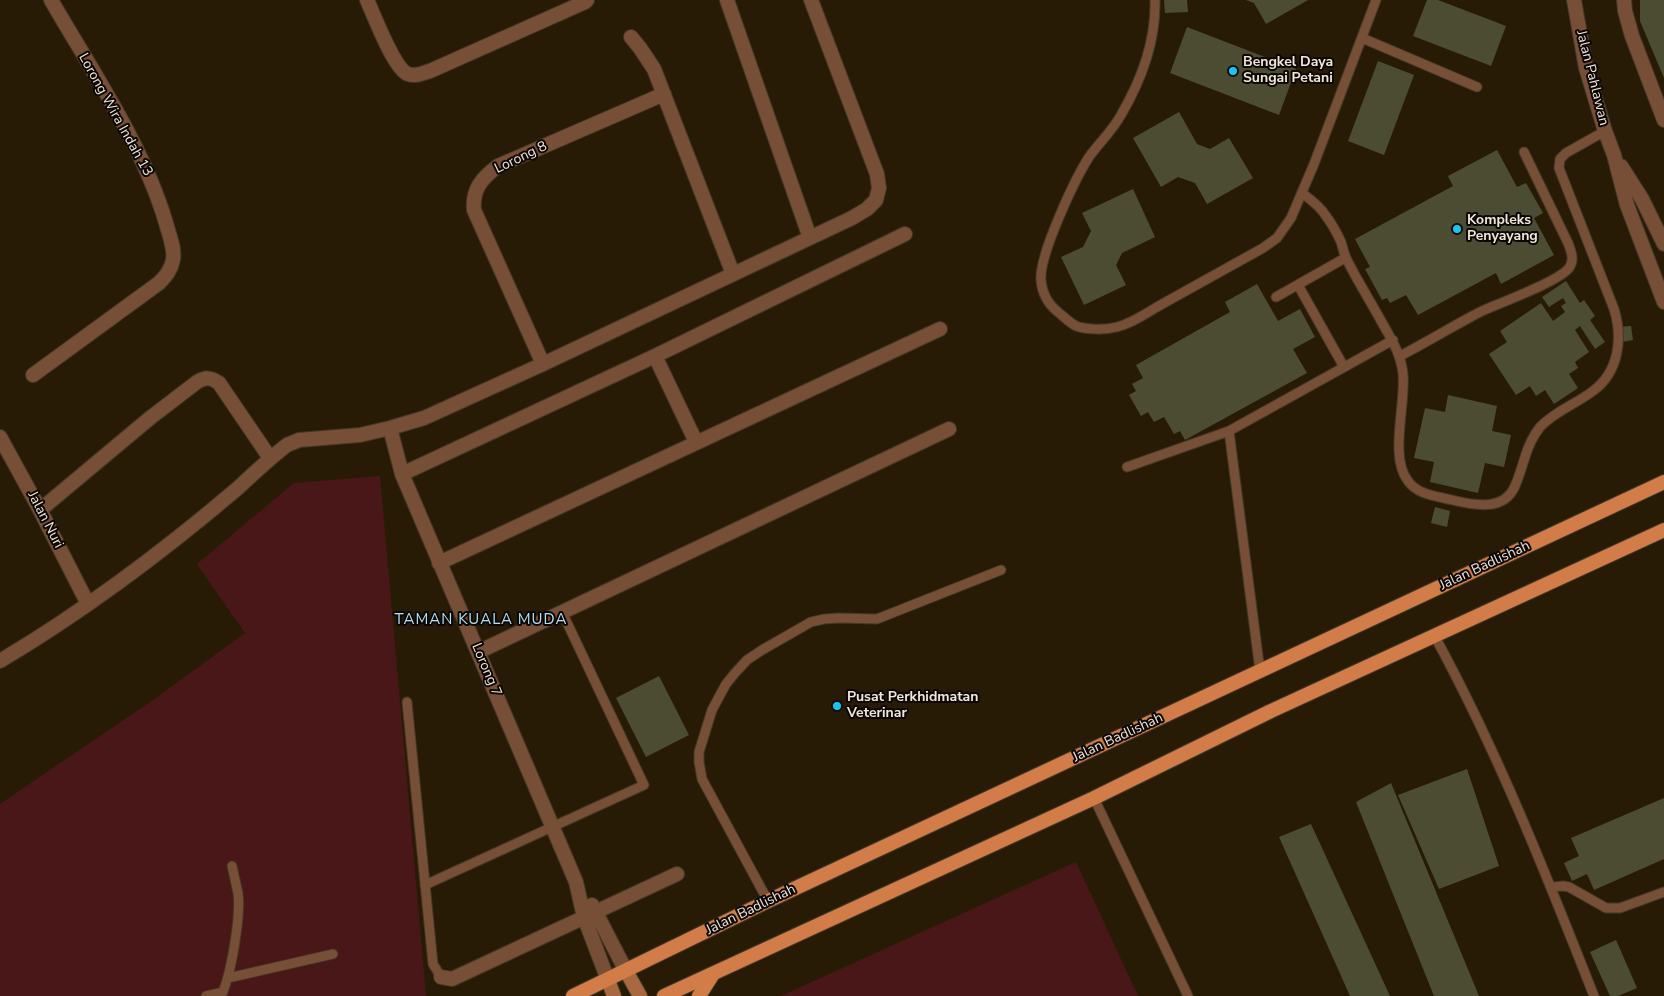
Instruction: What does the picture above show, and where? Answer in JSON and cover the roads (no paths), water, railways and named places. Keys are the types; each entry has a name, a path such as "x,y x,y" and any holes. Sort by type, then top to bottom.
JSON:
{"main road":[{"path":"1649,489 1664,473"},
{"name":"Jalan Badlishah","path":"573,996 768,901 1664,482"},
{"path":"664,996 1094,798 1271,711 1664,530"},
{"path":"626,971 640,996"},
{"path":"699,996 714,973"},
{"path":"608,980 614,996"}],"street":[{"name":"Lorong Wira Indah 13","path":"33,375 159,283 170,272 173,260 172,246 158,194 145,166 51,0"},
{"path":"368,0 395,62 402,71 416,75 449,63 587,0"},
{"path":"727,0 810,238"},
{"path":"0,661 40,637 118,582 188,528 287,445 300,440 360,434 424,418 734,274 867,209 876,200 879,188 877,174 811,0"},
{"name":"Jalan Pahlawan","path":"1574,0 1586,68 1614,155 1627,205 1664,302"},
{"path":"1624,0 1632,36 1664,120"},
{"path":"631,37 654,69 734,274"},
{"name":"Lorong 8","path":"543,364 474,210 476,189 480,181 498,166 664,94"},
{"name":"Jalan Pahlawan","path":"1614,155 1642,200 1664,244"},
{"path":"402,474 655,356 904,234"},
{"path":"439,563 940,329"},
{"path":"655,356 696,442"},
{"path":"40,510 150,418 197,382 206,378 212,378 219,383 270,458"},
{"name":"Lorong 7","path":"390,428 402,474 590,915 608,980"},
{"path":"478,652 949,429"},
{"name":"Jalan Nuri","path":"0,437 88,604"},
{"path":"441,977 452,979 678,874"},
{"name":"Lorong 7","path":"590,915 626,971"}],"lane":[{"path":"1155,0 1153,30 1149,49 1139,77 1120,117 1089,158 1072,189 1045,257 1041,278 1043,293 1050,306 1075,326 1106,329 1131,323 1264,248 1284,229 1302,192 1376,0"},
{"path":"1362,38 1477,87"},
{"path":"1302,192 1326,214 1341,242 1345,258 1393,340 1400,356 1404,384 1399,456 1404,474 1409,482 1424,494 1474,505 1488,505 1504,500 1515,487 1534,435 1554,416 1594,390 1605,380 1617,354 1620,339 1619,324 1559,168 1560,159 1566,153 1605,131"},
{"path":"1400,356 1479,313 1562,275 1570,267 1572,258 1568,243 1524,152"},
{"path":"1276,297 1345,258"},
{"path":"1298,285 1344,367"},
{"path":"1127,467 1229,431 1393,340"},
{"path":"1229,431 1260,671"},
{"path":"768,901 702,779 700,771 699,752 702,739 712,710 726,684 748,660 811,622 839,618 877,619 1001,570"},
{"path":"425,885 644,785 562,612"},
{"path":"1434,635 1486,739 1551,887 1594,996"},
{"path":"407,702 433,964 441,977"},
{"path":"1094,798 1188,996"},
{"path":"206,996 222,994 228,978 238,912 238,894 232,866"},
{"path":"1551,887 1569,887 1606,908 1613,909 1664,892"},
{"path":"228,978 333,954"}],"place":[{"name":"Bengkel Daya Sungai Petani","path":"1233,71"},
{"name":"Kompleks Penyayang","path":"1457,229"},
{"name":"Pusat Perkhidmatan Veterinar","path":"837,706"}],"district":[{"name":"TAMAN KUALA MUDA","path":"481,620"}]}
